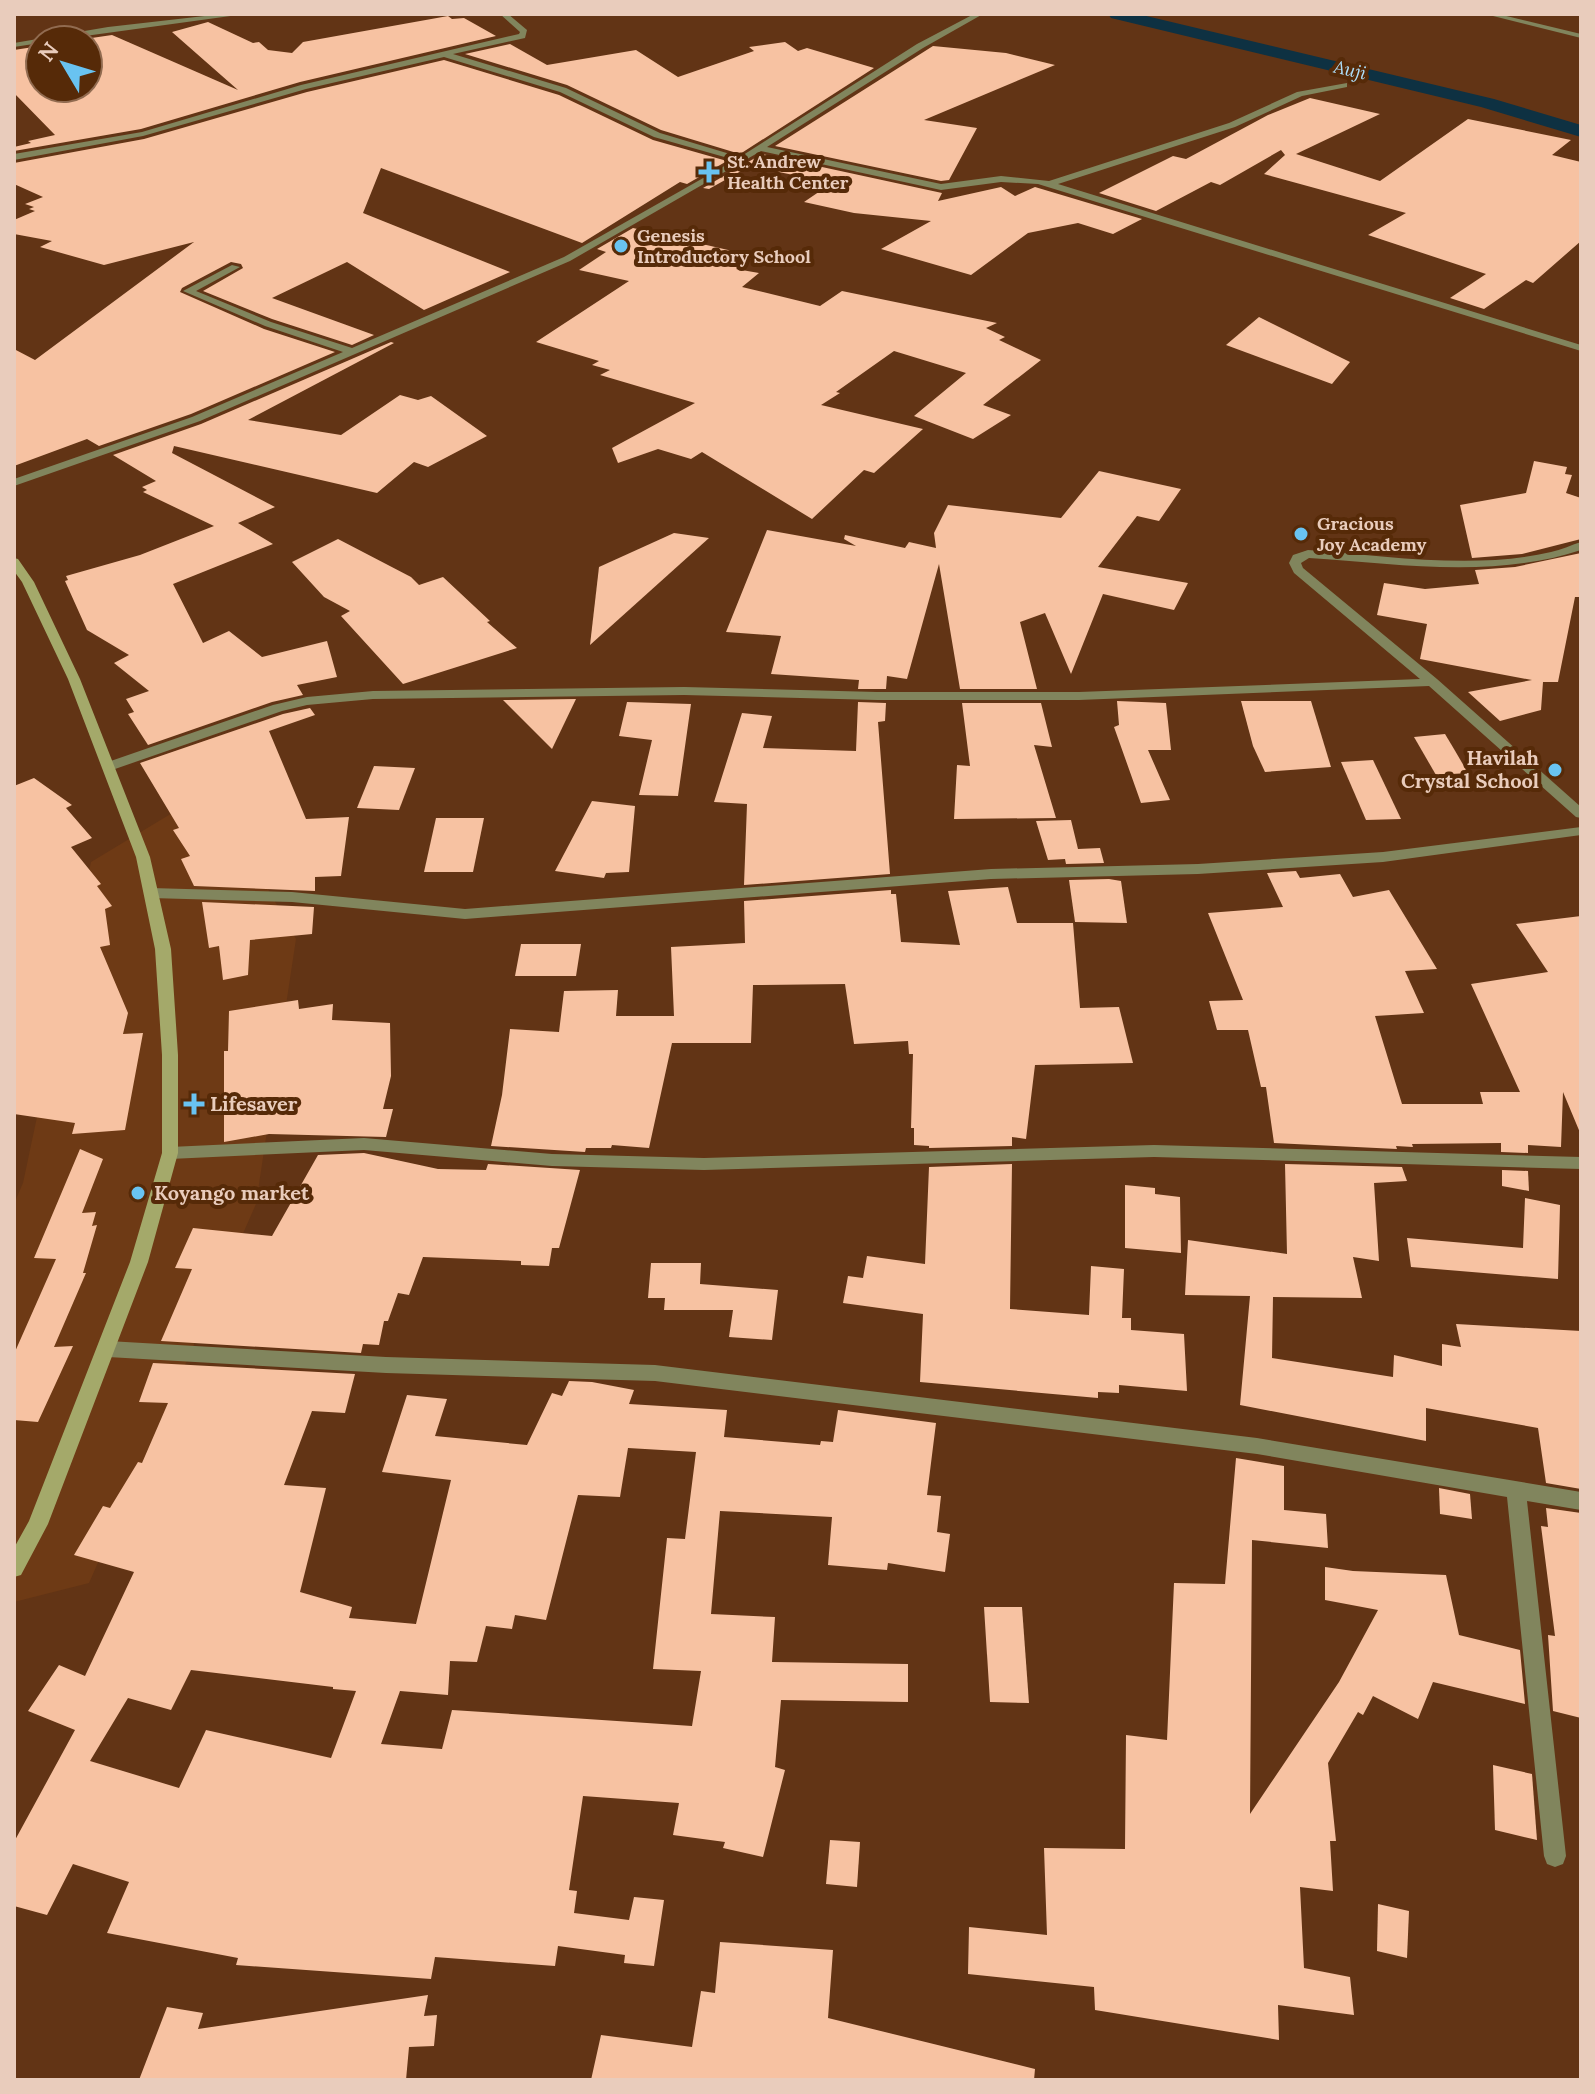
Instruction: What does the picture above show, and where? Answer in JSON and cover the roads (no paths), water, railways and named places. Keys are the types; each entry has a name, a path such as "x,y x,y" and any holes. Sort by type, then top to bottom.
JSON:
{"street":[{"path":"14,45 108,29 241,14"},
{"path":"14,157 143,134 278,94 440,53 522,36 524,32 504,14"},
{"path":"14,483 196,419 567,259 742,160 920,46 979,14"},
{"path":"1489,14 1581,36"},
{"path":"440,53 563,90 657,135 742,160"},
{"path":"1050,184 1232,125 1300,94 1344,85"},
{"path":"760,148 941,187 1001,179 1050,184 1581,348"},
{"path":"235,267 188,291 268,324 350,351"},
{"path":"1581,546 1562,555 1525,560 1469,562 1308,554 1297,558 1295,563 1298,570 1432,682 1581,814"},
{"path":"14,562 28,582 74,679 143,857 163,949 170,1055 170,1153 139,1262 38,1524 14,1568"},
{"path":"110,766 278,708 307,701 373,695 684,691 877,696 1079,696 1432,682"},
{"path":"151,893 292,897 465,914 991,874 1198,869 1383,857 1581,831"},
{"path":"170,1153 364,1144 552,1160 704,1164 1154,1151 1581,1163"},
{"path":"108,1349 386,1365 655,1373 1257,1446 1581,1501"},
{"path":"1516,1490 1555,1856"}],"waterway":[{"name":"Auji","path":"1117,14 1487,103 1581,131"}],"place":[{"name":"St. Andrew Health Center","path":"709,172"},
{"name":"Genesis Introductory School","path":"621,246"},
{"name":"Gracious Joy Academy","path":"1301,534"},
{"name":"Havilah Crystal School","path":"1555,770"},
{"name":"Lifesaver","path":"194,1104"},
{"name":"Koyango market","path":"138,1193"}]}
